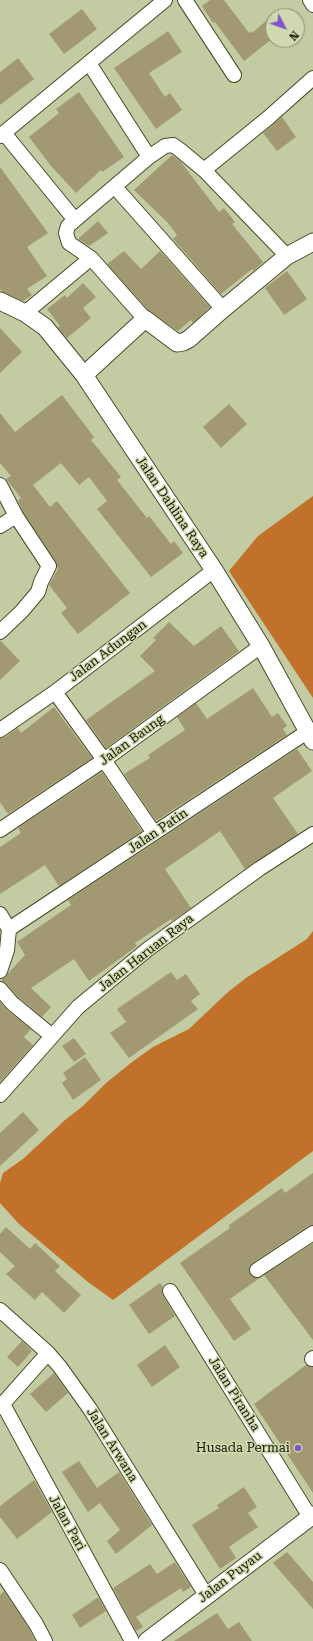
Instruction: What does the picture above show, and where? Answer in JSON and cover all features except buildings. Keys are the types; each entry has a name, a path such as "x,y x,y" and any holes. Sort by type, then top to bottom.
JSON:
{"street":[{"path":"75,220 2,135 165,0"},
{"path":"185,0 234,75"},
{"path":"310,0 313,5"},
{"path":"89,63 149,157"},
{"path":"204,170 268,118 313,78"},
{"path":"287,256 204,170 173,145 165,146 149,157 68,226 66,233 69,243 92,258 145,320 177,343 184,342 189,339 287,256 313,242"},
{"path":"115,187 223,309"},
{"path":"25,313 92,258"},
{"name":"Jalan Dahlina Raya","path":"0,301 25,313 45,326 84,375 214,570 262,646 310,736"},
{"path":"84,375 145,320"},
{"path":"0,485 16,516 50,566 41,582 38,592 22,611 0,632"},
{"path":"0,526 16,516"},
{"name":"Jalan Adungan","path":"0,730 55,692 214,570"},
{"name":"Jalan Baung","path":"0,830 104,760 262,646"},
{"path":"55,692 154,833"},
{"name":"Jalan Patin","path":"9,929 154,833 310,736"},
{"name":"Jalan Haruan Raya","path":"0,1095 78,1007 148,949 259,869 313,834"},
{"path":"0,914 9,929 7,950 0,971"},
{"path":"0,988 12,1003 52,1036"},
{"path":"257,1270 313,1233"},
{"name":"Jalan Piranha","path":"170,1291 311,1516"},
{"name":"Jalan Arwana","path":"0,1310 48,1353 90,1409 206,1595"},
{"path":"1,1406 48,1353"},
{"name":"Jalan Pari","path":"1,1406 132,1641"},
{"name":"Jalan Puyau","path":"147,1641 311,1516"},
{"path":"0,1570 36,1624 45,1641"}],"shaded area":[{"path":"313,496 313,698 229,571 258,536"},
{"path":"313,931 313,1151 113,1300 88,1282 19,1224 0,1203 0,1183 3,1173 23,1159 65,1120 83,1106 105,1084 132,1062 153,1047 189,1029 228,992 246,978 307,939"}],"place":[{"name":"Husada Permai","path":"298,1448"}]}
